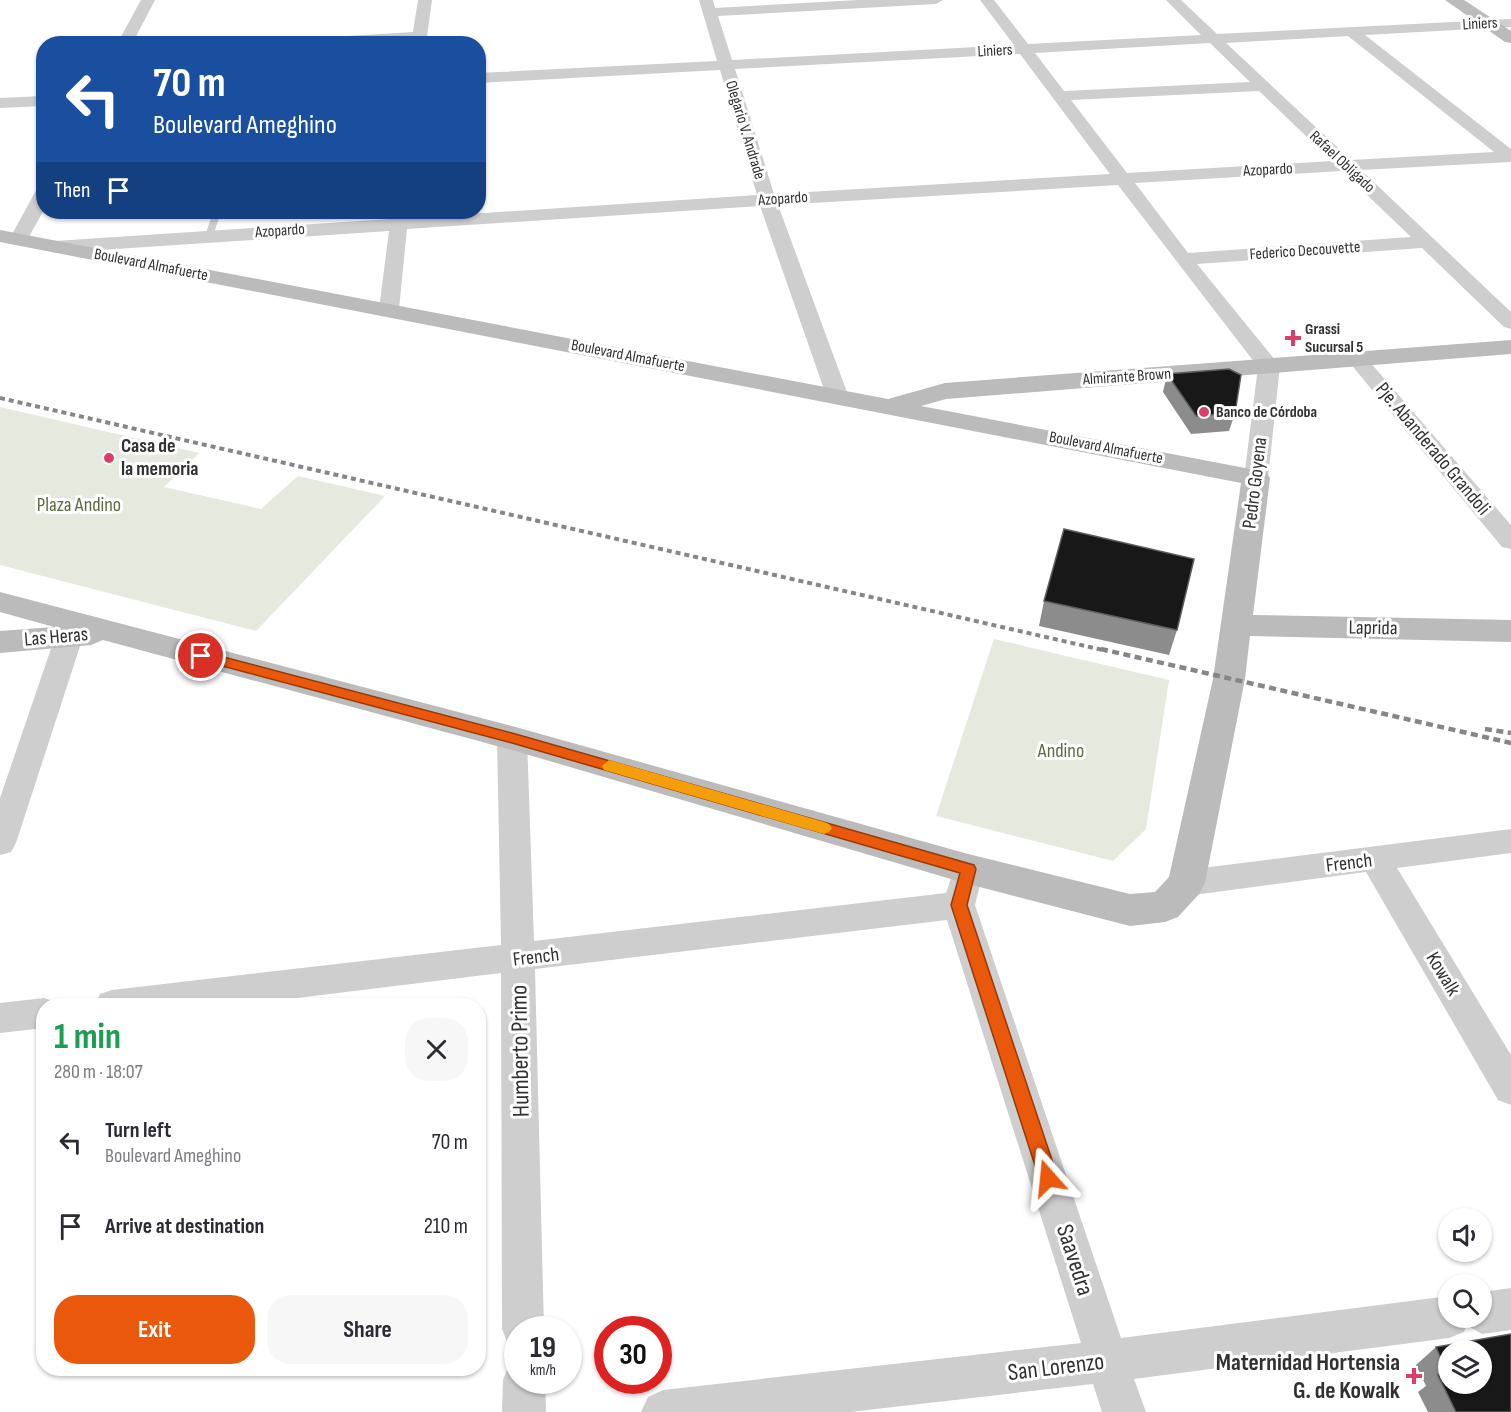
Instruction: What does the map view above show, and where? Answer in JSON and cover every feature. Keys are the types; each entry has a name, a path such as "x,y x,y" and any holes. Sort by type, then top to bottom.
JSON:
{"main road":[{"path":"1453,0 1511,38"},
{"name":"Boulevard Almafuerte","path":"9,238 388,309 1256,478"},
{"name":"Almirante Brown","path":"889,406 945,391 1511,347"},
{"name":"Pedro Goyena","path":"968,869 1130,910 1166,906 1186,883 1229,679 1256,478"},
{"path":"0,602 512,738 968,869"},
{"name":"Laprida","path":"1236,625 1511,631"},
{"name":"Las Heras","path":"0,642 112,632"}],"street":[{"path":"128,36 148,0"},
{"path":"420,36 425,0"},
{"path":"708,6 936,0"},
{"path":"987,0 1183,259 1269,366"},
{"name":"Rafael Obligado","path":"1173,0 1511,323"},
{"name":"Olegario V. Andrade","path":"708,6 767,200 837,396"},
{"name":"Liniers","path":"486,78 1511,22"},
{"path":"1352,32 1510,156"},
{"path":"1059,96 1262,86"},
{"path":"0,103 36,101"},
{"name":"Azopardo","path":"486,213 767,200 1510,156"},
{"path":"9,238 36,203"},
{"name":"Azopardo","path":"54,247 209,236 380,219"},
{"path":"388,309 400,219"},
{"name":"Federico Decouvette","path":"1183,259 1427,242"},
{"name":"Pje. Abanderado Grandoli","path":"1356,358 1511,541"},
{"name":"Pedro Goyena","path":"1256,478 1269,366"},
{"path":"0,843 5,812 69,637"},
{"name":"Humberto Primo","path":"512,738 519,959 523,1316"},
{"name":"French","path":"1186,883 1511,841"},
{"name":"Kowalk","path":"1375,860 1511,1088"},
{"path":"959,905 968,869"},
{"name":"French","path":"174,998 519,959 959,905"},
{"name":"Saavedra","path":"959,905 1124,1412"},
{"path":"0,1018 36,1014"},
{"path":"1492,1312 1511,1309"},
{"name":"San Lorenzo","path":"663,1412 1108,1361 1438,1318"},
{"path":"524,1394 524,1412"}],"lane":[{"path":"209,236 215,219"}],"green space":[{"name":"Plaza Andino","path":"0,407 199,453 164,487 261,509 298,476 385,496 256,631 0,565"},
{"name":"Andino","path":"994,639 1169,680 1146,829 1113,861 936,816"}],"building":[{"path":"1229,369 1241,375 1235,413 1196,416 1167,374"},
{"path":"1064,529 1194,559 1177,630 1044,601"},
{"path":"1511,1334 1511,1412 1456,1412 1447,1394 1492,1394 1492,1340 1476,1340"}],"railway":[{"path":"0,398 1107,651"},
{"path":"1101,649 1511,743"},
{"path":"1485,729 1511,733"}],"slow traffic":[{"path":"609,766 824,828"}],"place":[{"name":"Grassi Sucursal 5","path":"1293,338"},
{"name":"Banco de Córdoba","path":"1204,412"},
{"name":"Casa de la memoria","path":"109,458"},
{"name":"Maternidad Hortensia G. de Kowalk","path":"1414,1376"}],"route":[{"path":"201,656 512,738 968,869 959,905 1048,1178"}]}
